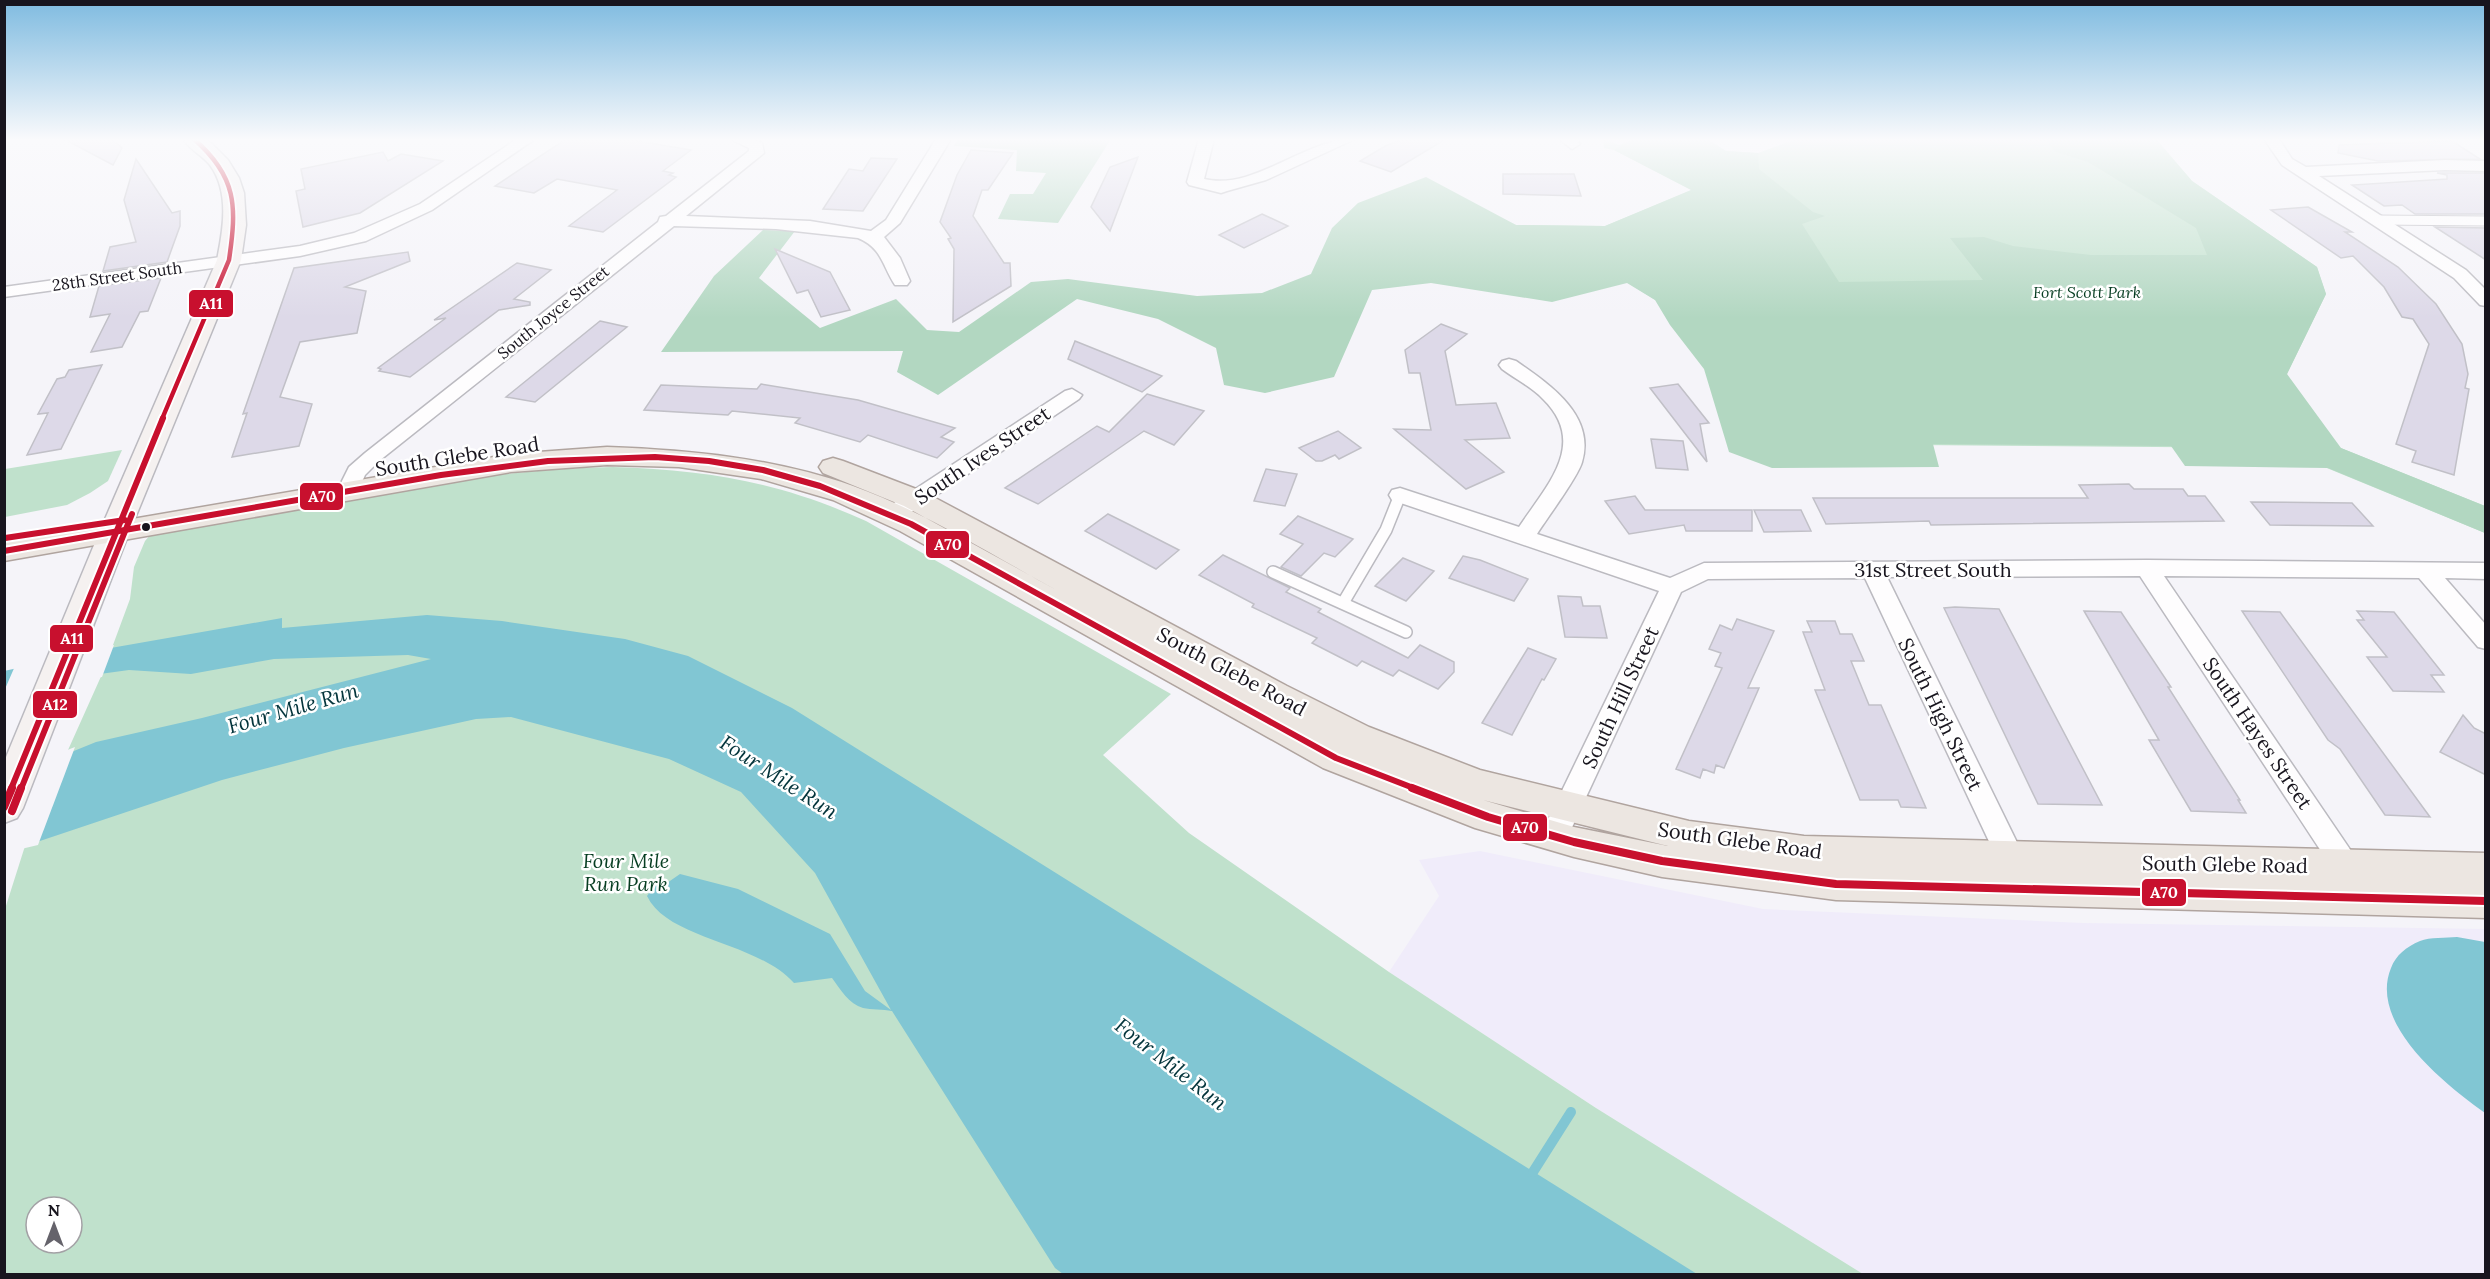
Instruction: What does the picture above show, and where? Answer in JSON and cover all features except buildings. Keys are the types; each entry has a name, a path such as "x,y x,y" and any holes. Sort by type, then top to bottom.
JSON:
{"main road":[{"path":"4,808 119,522 229,260 236,222 233,199"},
{"name":"South Glebe Road","path":"4,551 119,522 352,483 511,463 607,456 645,456 724,462 903,507 1336,758 1488,817 1561,822 1662,861 1836,884 2019,875 2346,866 2486,869"},
{"name":"South Glebe Road","path":"4,529 119,522"},
{"name":"South Glebe Road","path":"2019,875 2368,899 2486,901"}],"street":[{"name":"28th Street South","path":"4,292 300,251 360,237 426,207 438,199"},
{"name":"South Joyce Street","path":"352,483 696,199"},
{"path":"874,237 892,224 907,199"},
{"path":"2344,199 2460,274 2486,302"},
{"path":"666,221 750,222 834,229 874,237 895,261 901,281"},
{"path":"2460,274 2486,277"},
{"path":"1509,365 1551,395 1574,429 1572,462 1524,536"},
{"name":"South Ives Street","path":"903,507 1072,395"},
{"path":"1400,495 1672,587"},
{"name":"31st Street South","path":"1672,587 1685,578 1704,571 2147,568 2486,571"},
{"name":"South Hayes Street","path":"2147,568 2368,899"},
{"name":"South High Street","path":"1872,569 2019,875"},
{"path":"2425,570 2486,641"},
{"name":"South Hill Street","path":"1561,822 1672,587"}],"lane":[{"path":"2378,220 2486,221"},
{"path":"1342,603 1386,530 1400,495"},
{"path":"1273,572 1406,632"}],"shaded area":[{"path":"1480,851 1763,909 2083,923 2485,929 2485,1274 1863,1274 1596,1108 1389,972 1439,896 1419,860"}],"green space":[{"path":"1008,199 1073,199 1058,223 998,219"},
{"name":"Fort Scott Park","path":"1369,199 1467,199 1516,225 1605,226 1670,199 1796,199 1813,212 1825,216 1802,224 1839,282 1983,280 1950,238 1984,237 2013,246 2091,255 2207,255 2196,228 2148,199 2218,199 2317,267 2326,294 2287,374 2341,448 2485,506 2485,533 2328,468 2185,466 2171,446 1933,444 1939,467 1772,468 1729,452 1704,369 1670,325 1655,300 1627,283 1552,302 1431,283 1372,290 1334,377 1265,393 1224,385 1216,348 1158,319 1077,299 938,395 897,372 903,351 661,352 714,276 763,230 795,231 759,278 820,328 896,299 927,330 959,332 1031,282 1068,279 1197,296 1262,293 1311,274 1332,228 1358,203"},
{"name":"Fort Scott Park","path":"1671,199 2218,199 2317,267 2326,294 2287,374 2291,428 2485,506 2485,533 2278,448 1798,444 1759,365 1617,276 1491,213 1516,225 1605,226"},
{"path":"122,450 108,481 90,493 67,505 5,517 5,469"},
{"name":"Four Mile Run Park","path":"613,467 680,471 743,480 803,497 866,521 1171,694 1103,755 1189,833 1389,972 1596,1108 1863,1274 5,1274 5,909 25,846 103,672 130,599 134,567 145,541 151,534 439,482 497,475"}],"water":[{"name":"Four Mile Run","path":"427,615 502,621 625,639 688,656 792,708 1697,1274 1063,1274 1055,1268 892,1011 866,1009 858,1006 845,996 832,978 794,983 778,969 758,958 673,922 658,911 647,896 655,885 667,883 680,874 738,889 830,934 865,991 891,1010 815,873 741,792 669,759 511,717 476,719 344,748 222,780 25,846 5,779 96,742 202,718 431,659 408,655 274,659 191,674 129,670 34,683 5,694 4,671 105,649 282,618 282,628"},
{"path":"2457,937 2485,942 2485,1113 2432,1070 2400,1031 2390,1010 2387,989 2391,968 2399,955 2415,943 2424,940"}],"pier":[{"path":"114,645 102,677 35,686 4,697 15,666"},
{"path":"75,747 38,845 4,853 4,775"}],"waterway":[{"path":"1533,1172 1571,1112"}],"transit line":[{"name":"A11","path":"4,807 114,533 229,260 234,224 233,199"},
{"name":"A70","path":"4,551 494,467 601,457 655,457 709,461 782,475 820,486 875,508 911,524 1336,758 1488,817 1574,842 1662,861 1836,884 2486,901"},
{"name":"A12","path":"12,811 132,514"},
{"name":"A12","path":"5,538 125,520"}]}
